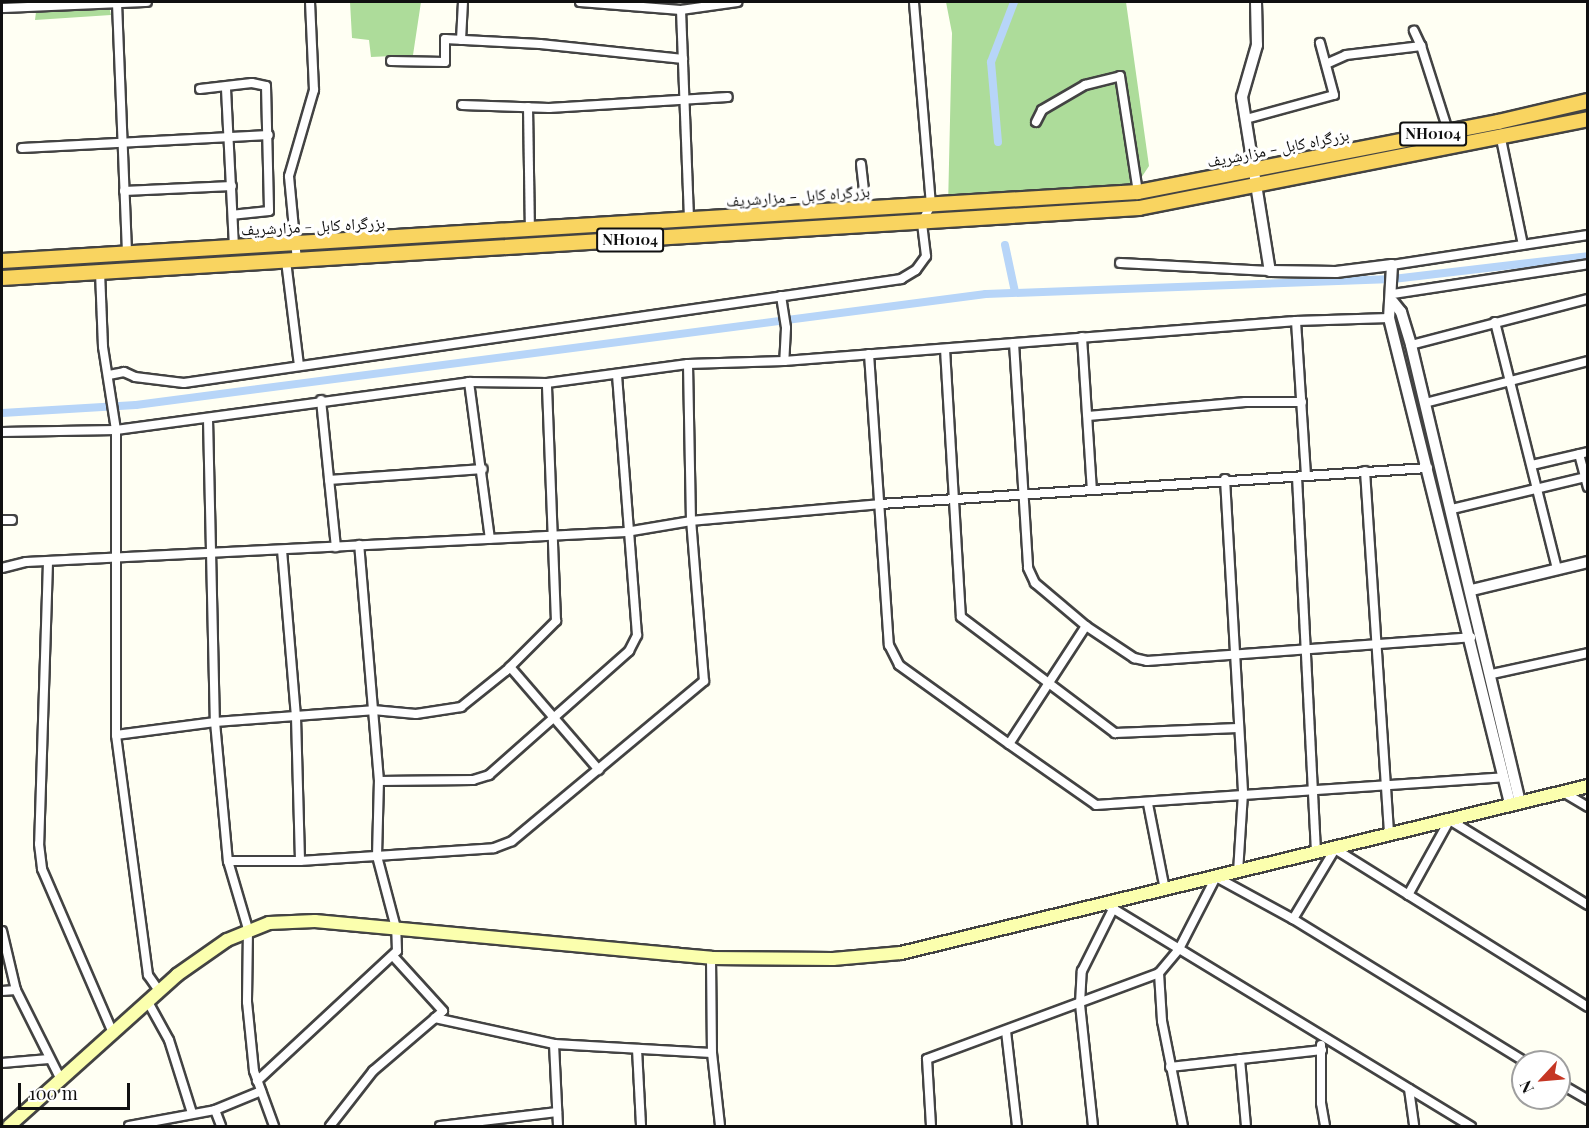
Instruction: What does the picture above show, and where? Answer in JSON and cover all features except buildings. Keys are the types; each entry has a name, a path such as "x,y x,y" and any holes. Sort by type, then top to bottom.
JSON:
{"highway":[{"name":"بزرگراه کابل - مزارشریف","path":"2,261 1138,192 1498,122 1587,101"},
{"name":"بزرگراه کابل - مزارشریف","path":"2,278 1139,208 1258,187 1587,119"}],"main road":[{"path":"14,1122 159,991 219,946 249,929 291,921 396,928 711,958 833,959 901,953 1110,907 1216,877 1587,786"}],"street":[{"path":"2,8 147,2"},
{"path":"299,365 291,261 296,244 289,176 314,90 310,2"},
{"path":"461,40 463,2"},
{"path":"580,2 681,10 737,2"},
{"path":"109,375 124,372 184,382 901,279 916,270 926,256 922,222 931,205 914,2"},
{"path":"1256,2 1257,45 1242,97 1270,271"},
{"path":"117,3 127,254"},
{"path":"681,10 690,220"},
{"path":"1414,31 1421,46 1452,146"},
{"path":"391,62 445,62 445,39 683,59"},
{"path":"1246,119 1334,95 1320,43"},
{"path":"1326,64 1347,55 1421,46"},
{"path":"1035,122 1042,110 1084,85 1120,76 1138,192"},
{"path":"200,89 226,89 252,83 266,86 269,135 269,211 233,215"},
{"path":"226,89 234,247"},
{"path":"462,105 549,108 728,97"},
{"path":"528,106 530,230"},
{"path":"1498,122 1523,245"},
{"path":"22,148 269,135"},
{"path":"861,164 866,208"},
{"path":"124,191 232,186"},
{"path":"1120,263 1270,271 1336,272 1392,269 1587,235"},
{"path":"1393,294 1587,264"},
{"path":"1392,269 1393,294 1389,318 1504,777 1515,802"},
{"path":"100,272 103,347 112,389 116,430 116,735 148,975 159,991"},
{"path":"1393,294 1411,345 1472,590 1492,674 1515,802"},
{"path":"781,296 786,328 784,361"},
{"path":"1411,345 1587,299"},
{"path":"2,432 116,430 208,419 321,400 469,382 547,383 688,364 784,361 1082,336 1296,321 1389,318"},
{"path":"1296,321 1302,402 1301,477 1306,649 1316,852"},
{"path":"1495,322 1557,569"},
{"path":"1082,336 1092,490"},
{"path":"1014,343 1028,568 1035,583 1086,626 1134,658 1147,661 1471,638"},
{"path":"945,349 952,500 961,617 1048,686 1115,733 1238,728"},
{"path":"868,354 889,645 899,665 1096,805 1148,804 1243,793 1504,777"},
{"path":"1425,403 1587,361"},
{"path":"228,861 300,861 377,856 494,848 512,842 704,681 691,521 688,364"},
{"path":"379,781 473,780 489,775 555,721 628,651 637,635 626,532 617,375"},
{"path":"469,382 483,469 490,539"},
{"path":"116,735 215,722 373,710 416,714 461,707 510,667 556,621 556,536 547,383"},
{"path":"321,400 336,547"},
{"path":"1088,416 1245,402 1302,402"},
{"path":"208,419 215,722 228,861 249,929 247,1002 257,1082 274,1126"},
{"path":"1532,465 1583,453 1587,487"},
{"path":"2,568 48,562 626,532 691,521 880,504 1225,479 1301,477 1428,468"},
{"path":"329,480 483,469"},
{"path":"1365,471 1389,834"},
{"path":"1452,509 1585,477"},
{"path":"1225,479 1243,793 1238,872"},
{"path":"2,520 12,520"},
{"path":"257,1082 397,951 396,928 377,856 379,781 359,545"},
{"path":"282,550 296,717 300,861"},
{"path":"48,562 40,852 42,869 113,1033"},
{"path":"1472,590 1587,562"},
{"path":"1009,744 1086,626"},
{"path":"1492,674 1587,652"},
{"path":"510,667 599,770"},
{"path":"1563,792 1587,807"},
{"path":"1148,804 1165,890"},
{"path":"1408,895 1448,820 1587,905"},
{"path":"1293,919 1335,849 1587,1007"},
{"path":"931,1126 927,1059 1159,973 1179,949 1216,877 1293,919 1511,1053"},
{"path":"1093,1126 1080,1004 1082,971 1110,907 1471,1126"},
{"path":"2,931 16,990 61,1080"},
{"path":"330,1126 373,1071 442,1011 393,956"},
{"path":"711,958 712,1053 720,1126"},
{"path":"1159,973 1170,1067 1183,1126"},
{"path":"2,991 16,990"},
{"path":"148,1002 169,1040 192,1113"},
{"path":"435,1018 554,1044 712,1053"},
{"path":"1006,1031 1017,1126"},
{"path":"1321,1036 1321,1103 1325,1126"},
{"path":"554,1044 558,1126"},
{"path":"637,1049 641,1126"},
{"path":"1170,1067 1322,1050"},
{"path":"2,1063 49,1059"},
{"path":"1240,1059 1246,1126"},
{"path":"1409,1089 1414,1126"},
{"path":"1571,1090 1587,1100"},
{"path":"129,1126 165,1123 192,1113 215,1110 261,1091"},
{"path":"215,1110 220,1126"},
{"path":"440,1126 490,1125 557,1112"}],"green space":[{"path":"350,2 421,2 413,55 371,57 369,40 352,38"},
{"path":"946,2 1126,2 1149,166 1131,193 948,207 952,33"},
{"path":"109,6 111,15 35,20 36,12"}],"waterway":[{"path":"998,142 991,62 1014,2"},
{"path":"1005,245 1015,292"},
{"path":"2,413 136,405 986,294 1393,279 1588,256"}]}
